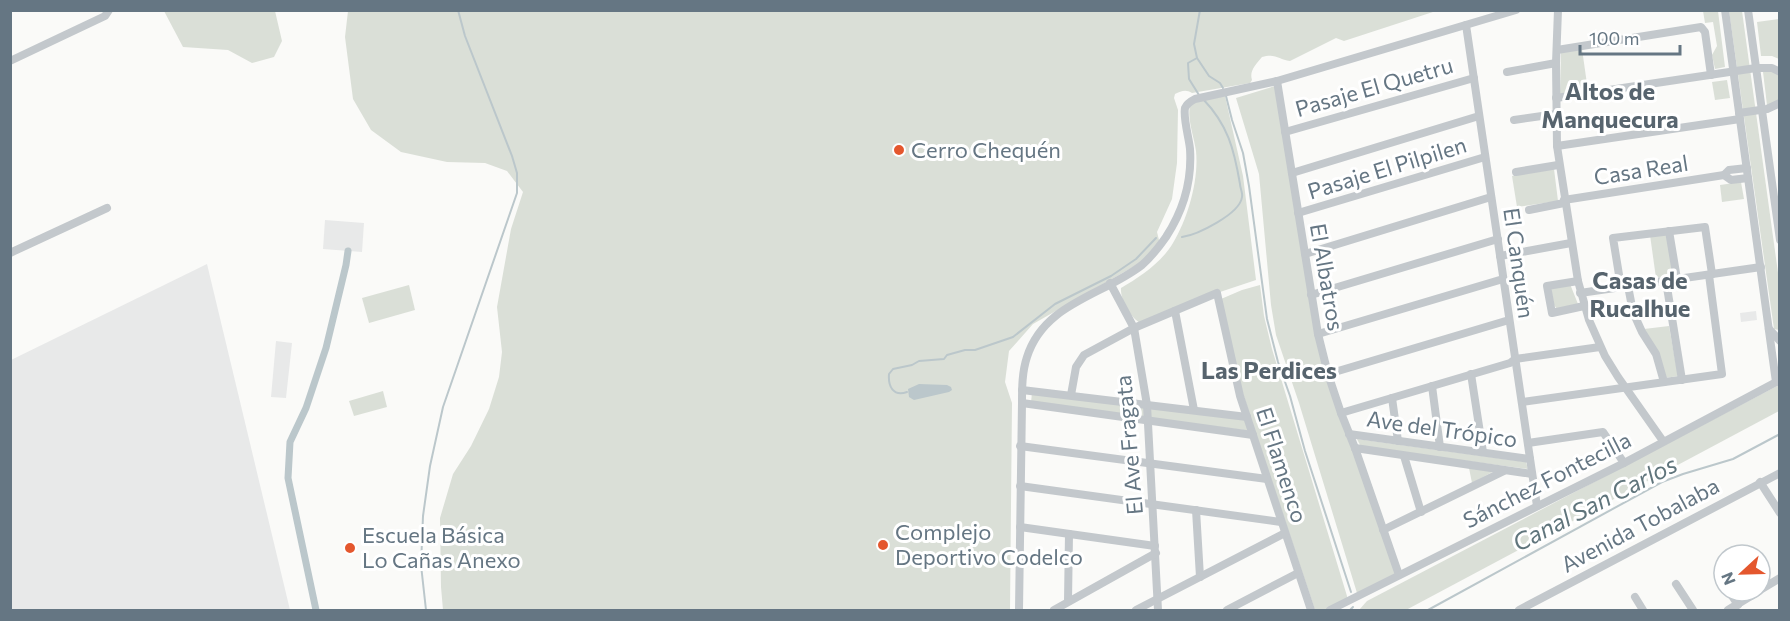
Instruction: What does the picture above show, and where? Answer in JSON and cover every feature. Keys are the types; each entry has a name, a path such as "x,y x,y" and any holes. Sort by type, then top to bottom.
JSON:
{"street":[{"path":"10,61 105,16 109,10"},
{"path":"1018,610 1020,446 1023,372 1027,356 1045,325 1066,308 1144,264 1166,237 1184,199 1188,182 1190,150 1186,107 1192,100 1277,81 1516,10"},
{"path":"1558,10 1556,63 1558,165 1570,243 1584,306 1600,347 1625,388 1663,441"},
{"path":"1725,10 1768,328 1778,381"},
{"path":"1748,10 1779,240"},
{"name":"El Canquén","path":"1466,25 1537,506"},
{"path":"1557,50 1701,27 1705,32 1711,75"},
{"path":"1507,72 1556,63"},
{"path":"1556,98 1756,68 1772,68 1779,72"},
{"name":"Pasaje El Quetru","path":"1285,132 1473,78"},
{"name":"El Albatros","path":"1277,81 1318,334 1341,413 1399,575"},
{"path":"1557,146 1740,116 1779,103"},
{"path":"1514,120 1556,114"},
{"path":"1292,174 1479,116"},
{"name":"Pasaje El Pilpilen","path":"1298,213 1485,157"},
{"path":"1516,172 1558,165"},
{"name":"Casa Real","path":"1529,210 1724,175 1729,170 1747,168"},
{"name":"Casa Real","path":"1724,175 1731,180 1748,178"},
{"path":"1305,254 1491,197"},
{"path":"10,253 107,208"},
{"path":"1522,402 1722,374 1705,227 1613,238 1624,287 1642,332 1656,354 1664,382"},
{"path":"1669,231 1677,279"},
{"path":"1311,295 1497,239"},
{"path":"1500,256 1570,243"},
{"path":"1581,293 1761,267"},
{"path":"1318,334 1503,279"},
{"path":"1578,281 1548,286 1552,313 1584,306"},
{"path":"1665,281 1682,380"},
{"name":"El Ave Fragata","path":"1110,283 1134,328 1147,405 1158,610"},
{"name":"El Flamenco","path":"1175,311 1217,293 1247,417 1311,610"},
{"path":"1071,395 1076,367 1084,355 1134,328 1175,311 1194,411"},
{"path":"1328,374 1509,320"},
{"path":"1768,328 1779,340"},
{"path":"1341,413 1510,363 1515,359 1600,347"},
{"path":"1471,374 1483,452"},
{"name":"Sánchez Fontecilla","path":"1330,610 1624,463 1778,381"},
{"path":"1432,386 1440,447"},
{"path":"1022,390 1247,417"},
{"path":"1392,398 1398,441"},
{"path":"1022,403 1253,435"},
{"path":"1528,443 1603,432 1624,463"},
{"name":"Ave del Trópico","path":"1349,434 1530,459"},
{"path":"1020,446 1267,479"},
{"name":"Ave del Trópico","path":"1355,448 1532,474"},
{"path":"1404,456 1421,512"},
{"path":"1383,530 1506,470"},
{"name":"Avenida Tobalaba","path":"1519,610 1779,473"},
{"path":"1760,482 1779,513"},
{"path":"1020,486 1281,522"},
{"path":"1196,510 1200,577"},
{"path":"1020,527 1155,549"},
{"path":"1136,610 1285,533"},
{"path":"1068,601 1069,534"},
{"path":"1054,610 1155,549"},
{"path":"1227,610 1298,573"},
{"path":"1676,584 1693,610"},
{"path":"1635,597 1643,610"},
{"path":"1728,610 1741,603"}],"shaded area":[{"path":"164,11 275,11 282,41 274,57 252,63 228,50 183,47"},
{"path":"348,11 1436,11 1344,41 1336,38 1290,61 1274,56 1262,57 1252,71 1250,83 1192,93 1183,91 1175,94 1178,110 1177,163 1172,199 1157,232 1160,244 1140,263 1033,324 1009,351 1005,382 1012,403 1010,610 443,610 440,518 453,474 471,446 489,409 499,377 502,352 497,307 511,229 523,192 507,171 485,163 447,162 401,152 371,130 353,99 345,37"},
{"path":"1703,11 1718,11 1725,67 1715,69 1712,55 1717,46 1713,22 1705,23"},
{"path":"1729,11 1742,11 1779,280 1779,330 1774,329"},
{"path":"1779,19 1779,59 1772,56 1761,56 1757,22"},
{"path":"1582,49 1588,91 1560,96 1561,51"},
{"path":"1773,71 1779,75 1779,99 1767,105 1763,72"},
{"path":"1727,80 1730,98 1715,100 1712,82"},
{"path":"1275,86 1313,324 1397,574 1357,593 1276,335 1271,305 1259,174 1236,98"},
{"path":"1225,96 1243,176 1256,280 1217,293 1142,324 1127,309 1121,288 1143,274 1162,257 1173,243 1183,222 1196,174 1196,151 1189,117 1190,106 1195,102"},
{"path":"1554,169 1558,201 1517,207 1512,176"},
{"path":"1741,182 1744,199 1722,202 1720,185"},
{"path":"325,220 364,223 362,252 323,249"},
{"path":"1668,232 1675,274 1656,278 1650,235"},
{"path":"207,264 290,610 11,610 11,360"},
{"path":"1570,284 1578,304 1557,309 1551,289"},
{"path":"409,285 415,310 369,323 362,298"},
{"path":"1260,285 1272,349 1347,596 1347,599 1325,610 1315,610 1252,422 1240,384 1221,299"},
{"path":"1756,311 1757,320 1741,322 1740,313"},
{"path":"1669,326 1678,376 1665,378 1644,329"},
{"path":"276,341 292,343 286,398 271,397"},
{"path":"919,384 947,385 952,390 914,400 909,397 908,389"},
{"path":"1779,385 1779,411 1406,610 1359,610 1367,601"},
{"path":"383,391 387,407 354,416 349,401"},
{"path":"1032,392 1246,419 1251,431 1031,403"},
{"path":"1357,439 1526,462 1528,469 1361,447"},
{"path":"1469,468 1496,470 1472,483"}],"waterway":[{"path":"426,610 421,565 423,516 430,466 443,407 517,193 517,173 512,156 465,36 458,10"},
{"path":"1200,10 1194,44 1197,58 1209,76 1220,83 1223,88"},
{"path":"1197,58 1188,63 1189,79 1199,95"},
{"path":"1226,96 1243,153 1267,319 1305,451 1351,592"},
{"path":"1182,237 1217,223 1234,210 1242,197 1229,138 1218,118 1203,99"},
{"path":"907,392 898,393 892,389 889,374 893,369 919,361 944,359 947,355 975,350 1013,337 1055,304 1111,276 1136,259 1156,238"},
{"path":"316,610 288,478 290,442 306,408 326,348 348,251"},
{"name":"Canal San Carlos","path":"1428,610 1662,482 1733,459 1780,434"},
{"name":"Las Perdices","path":"1350,610 1353,607"}],"place":[{"name":"Cerro Chequén","path":"899,150"},
{"name":"Complejo Deportivo Codelco","path":"883,545"},
{"name":"Escuela Básica Lo Cañas Anexo","path":"350,548"}],"district":[{"name":"Altos de Manquecura","path":"1610,106"},
{"name":"Casas de Rucalhue","path":"1640,295"},
{"name":"Las Perdices","path":"1269,371"}]}
